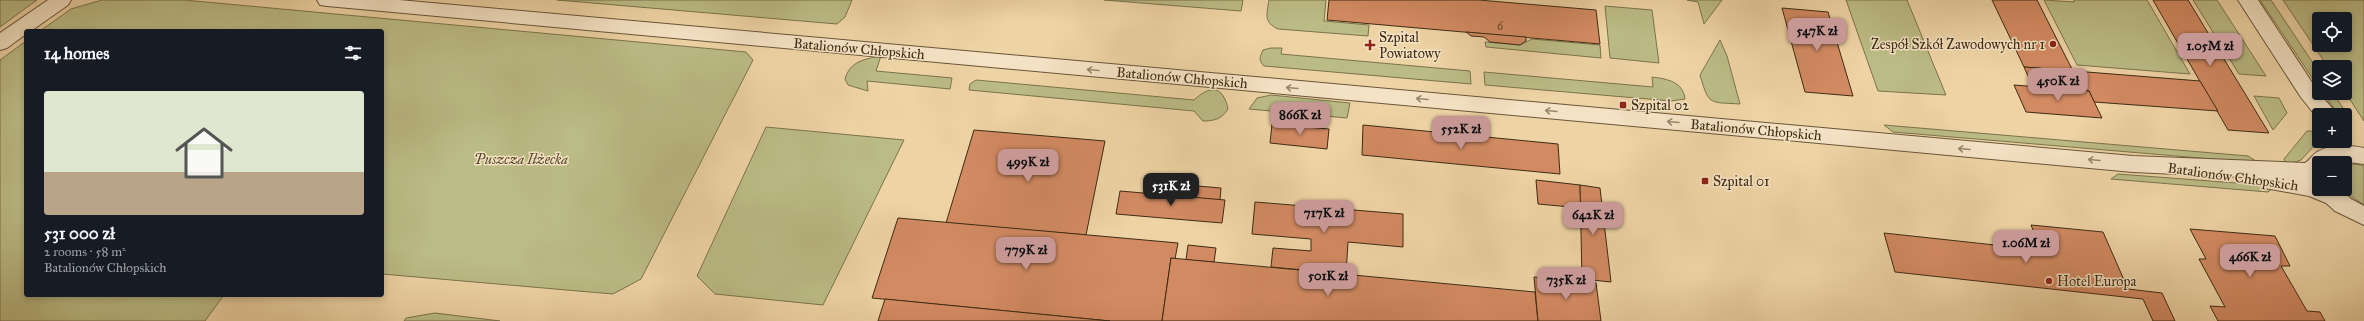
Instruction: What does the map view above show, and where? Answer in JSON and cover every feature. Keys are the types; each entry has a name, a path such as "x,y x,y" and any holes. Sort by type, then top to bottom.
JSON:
{"street":[{"path":"0,43 62,0"},
{"name":"Batalionów Chłopskich","path":"327,0 2133,164 2305,187 2312,182"},
{"path":"2248,0 2307,90 2321,108"},
{"path":"2307,90 2315,108"},
{"path":"2352,143 2364,155"},
{"path":"2344,156 2348,153 2364,155"},
{"name":"Batalionów Chłopskich","path":"2133,164 2312,171"},
{"path":"2347,196 2364,216"}],"green space":[{"path":"0,0 37,0 0,27"},
{"name":"Puszcza Iłżecka","path":"102,0 184,0 746,52 753,60 641,279 613,294 384,274 384,29 43,29 71,9"},
{"path":"557,0 852,0 845,17 837,24"},
{"path":"1104,0 1243,0 1241,11"},
{"path":"1269,0 1326,0 1324,21 1369,25 1368,36 1278,29 1270,23 1267,17"},
{"path":"1687,0 1722,0 1704,24 1698,2"},
{"path":"1846,0 1907,0 1946,95 1878,91"},
{"path":"2044,0 2074,2 2074,0 2147,0 2190,74 2077,65"},
{"path":"2193,0 2217,0 2266,76 2239,74"},
{"path":"2260,0 2271,0 2312,62 2312,78"},
{"path":"2283,0 2364,0 2364,121 2350,100 2352,100 2352,60 2323,60 2318,52 2352,52 2352,12 2312,12 2312,43"},
{"path":"1605,6 1652,10 1659,63 1610,58"},
{"path":"1532,39 1600,45 1601,58 1486,47 1485,42 1520,45"},
{"path":"1720,40 1727,56 1740,104 1722,103 1712,100 1708,97 1703,85 1700,75"},
{"path":"24,42 24,297 223,297 205,321 0,321 0,60"},
{"path":"1282,48 1281,54 1470,71 1471,84 1264,66 1260,60 1261,55 1263,50"},
{"path":"881,56 876,71 952,78 950,89 867,81 868,91 848,85 845,79 850,68 864,60"},
{"path":"1484,72 1653,87 1652,77 1674,82 1684,93 1685,99 1671,101 1485,85"},
{"path":"976,80 1194,100 1205,92 1215,90 1223,95 1228,109 1217,119 1203,121 1194,111 969,90 970,84"},
{"path":"1271,95 1350,103 1347,118 1249,109 1257,98"},
{"path":"2254,96 2279,98 2287,113 2273,130"},
{"path":"2328,100 2338,100 2343,108 2334,108"},
{"path":"1884,125 2248,156 2259,163 1893,132"},
{"path":"766,127 904,140 823,305 715,294 697,276"},
{"path":"2307,131 2312,131 2312,148 2301,160 2286,165 2284,159"},
{"path":"2352,164 2364,166 2364,205 2351,196"},
{"path":"2118,174 2276,186 2268,192 2111,179"},
{"path":"435,313 500,321 404,321 406,318"}],"building":[{"name":"Szpital Powiatowy","path":"1329,0 1479,0 1596,10 1600,44 1327,20"},
{"path":"1992,0 2037,0 2073,71 2024,67"},
{"path":"2153,0 2188,0 2269,133 2228,130"},
{"path":"1782,8 1828,12 1853,96 1805,92"},
{"path":"1466,32 1526,37 1526,41 1520,45 1490,42 1484,37 1471,36"},
{"path":"2024,67 2200,81 2218,111 2094,102 2089,91 2033,87"},
{"path":"2014,85 2089,91 2102,118 2026,112"},
{"path":"1272,124 1329,129 1327,149 1270,143"},
{"path":"1363,125 1558,144 1560,174 1362,155"},
{"path":"974,130 1105,141 1086,235 946,223"},
{"path":"1536,180 1580,185 1581,208 1538,204"},
{"path":"1186,185 1221,188 1220,200 1184,197"},
{"path":"1580,185 1600,188 1611,282 1582,279"},
{"path":"1120,191 1225,200 1222,223 1116,214"},
{"path":"1255,202 1403,214 1403,247 1348,242 1346,274 1271,267 1273,248 1311,251 1311,239 1252,234"},
{"path":"898,218 1178,243 1175,259 1171,258 1162,321 1110,321 872,298"},
{"name":"Hotel Europa","path":"2031,225 2103,232 2128,289 2162,293 2175,321 2153,321 2143,299 1895,272 1884,233 2041,250"},
{"path":"2190,229 2275,236 2290,266 2281,266 2307,311 2320,312 2325,321 2218,321 2210,306 2225,307 2199,259 2206,259"},
{"path":"1188,245 1216,248 1214,262 1186,260"},
{"path":"1171,258 1535,292 1538,321 1162,321"},
{"path":"1534,277 1596,283 1601,321 1538,321"},
{"path":"885,299 1110,321 878,321"}],"place":[{"name":"Zespół Szkół Zawodowych nr 1","path":"2053,44"},
{"name":"Szpital Powiatowy","path":"1370,45"},
{"name":"Szpital 02","path":"1623,105"},
{"name":"Szpital 01","path":"1705,181"},
{"name":"Hotel Europa","path":"2049,281"}]}
